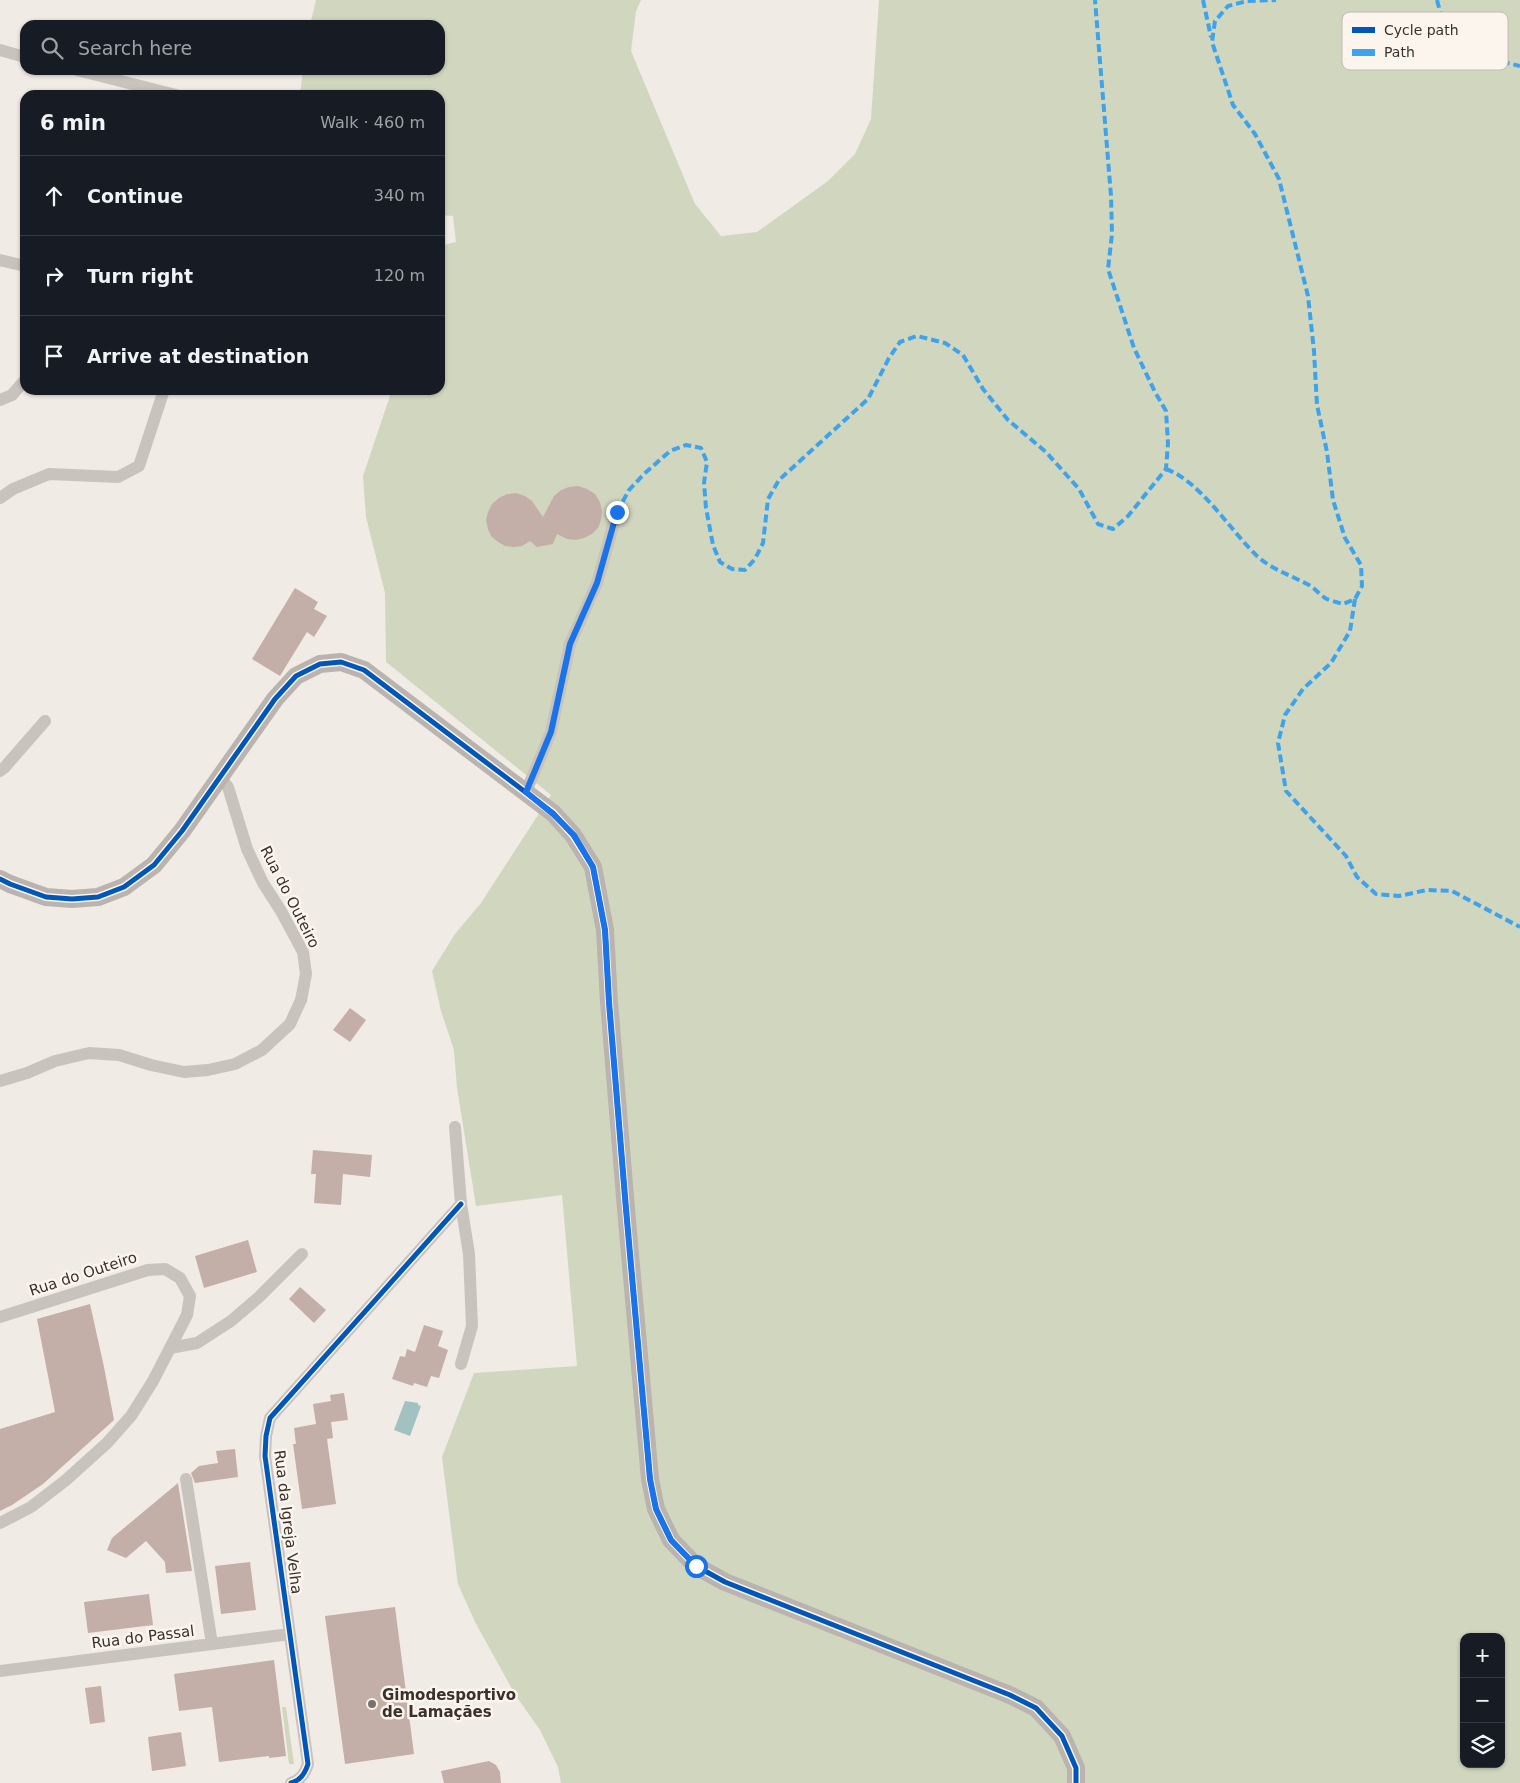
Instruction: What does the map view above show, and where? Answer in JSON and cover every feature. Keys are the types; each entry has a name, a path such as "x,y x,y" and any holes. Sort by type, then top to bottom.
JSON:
{"street":[{"path":"0,50 20,56"},
{"path":"97,75 156,90"},
{"path":"0,260 20,265"},
{"path":"0,400 12,395 20,386"},
{"path":"0,498 13,489 49,474 118,477 139,466 162,395"},
{"path":"526,792 551,732 570,644 597,583 617,512"},
{"path":"0,878 10,884 46,897 72,899 98,897 124,887 154,865 182,831 275,699 296,676 320,664 341,662 364,670 553,814 574,835 593,867 605,930 625,1200 650,1479 656,1509 671,1540 696,1566 725,1582 995,1689 1036,1708 1062,1736 1076,1768 1076,1783"},
{"path":"0,771 46,721"},
{"name":"Rua do Outeiro","path":"0,1081 27,1073 55,1061 89,1053 119,1055 151,1065 184,1072 208,1070 235,1064 262,1050 290,1024 302,1000 306,974 303,952 281,911 263,883 246,848 228,786 219,776"},
{"path":"455,1127 461,1204 469,1254 472,1326 461,1364"},
{"name":"Rua da Igreja Velha","path":"291,1783 297,1781 304,1774 308,1764 265,1456 266,1436 270,1418 461,1204"},
{"path":"170,1348 197,1343 231,1321 259,1297 302,1254"},
{"name":"Rua do Outeiro","path":"0,1317 148,1270 165,1269 180,1278 190,1296 187,1315 153,1381 131,1416 107,1443 66,1480 31,1507 0,1523"},
{"path":"186,1478 212,1644"},
{"name":"Rua do Passal","path":"0,1671 290,1634"}],"green space":[{"path":"316,0 641,0 636,11 631,51 695,204 721,236 757,232 828,181 855,154 871,119 879,0 1520,0 1520,1783 561,1783 558,1767 540,1730 516,1696 475,1622 458,1584 442,1457 474,1373 577,1366 562,1195 476,1206 457,1088 454,1050 441,1011 432,971 455,934 481,903 551,795 386,662 385,593 366,517 363,476 390,395 445,395 445,245 456,242 453,216 445,215 445,90 301,90 302,75 445,75 445,20 311,20"},
{"path":"282,1707 286,1707 294,1764 289,1764"}],"water":[{"path":"405,1401 418,1403 421,1406 410,1436 394,1430"}],"building":[{"path":"578,486 595,494 600,502 601,520 598,528 592,534 576,540 567,539 557,534 553,544 537,547 530,541 522,546 505,546 491,536 486,520 492,504 499,498 507,494 516,493 525,496 532,501 543,517 554,496 561,490"},
{"path":"295,588 318,602 314,609 327,616 314,637 307,632 280,676 252,659"},
{"path":"350,1008 366,1020 350,1042 333,1030"},
{"path":"313,1150 372,1155 370,1177 343,1174 341,1205 314,1203 316,1174 311,1174"},
{"path":"248,1240 257,1272 204,1288 195,1256"},
{"path":"300,1287 326,1310 314,1323 289,1299"},
{"path":"90,1304 114,1420 43,1484 0,1511 0,1429 55,1412 37,1319"},
{"path":"424,1325 443,1331 438,1346 448,1350 439,1378 431,1376 427,1387 414,1383 413,1386 392,1379 400,1356 405,1357 407,1349 415,1352"},
{"path":"344,1393 348,1420 331,1422 333,1438 327,1439 336,1504 302,1509 293,1444 296,1444 294,1428 316,1424 313,1404 331,1401 330,1395"},
{"path":"235,1449 238,1477 195,1483 191,1473 199,1466 218,1463 216,1451"},
{"path":"178,1483 192,1571 166,1573 165,1562 146,1541 126,1558 107,1550 112,1538"},
{"path":"250,1562 256,1610 221,1614 215,1566"},
{"path":"149,1594 153,1625 88,1633 84,1602"},
{"name":"Gimodesportivo de Lamaçães","path":"395,1607 414,1754 345,1764 325,1616"},
{"path":"274,1660 286,1756 269,1758 269,1756 219,1762 212,1707 179,1711 174,1674"},
{"path":"101,1686 105,1722 90,1724 85,1688"},
{"path":"181,1732 186,1766 152,1771 148,1737"},
{"path":"489,1761 496,1765 500,1772 501,1783 444,1783 441,1771"}],"marked path":[{"path":"617,512 629,490 670,451 686,445 701,448 707,462 704,483 706,508 713,545 720,562 732,569 745,570 755,559 763,543 768,499 779,480 868,399 889,358 900,342 917,336 945,343 963,355 983,389 1008,420 1046,452 1079,489 1098,524 1113,529 1128,516 1166,469 1168,443 1166,411 1134,348 1108,269 1112,234 1111,196 1095,0"},
{"path":"1203,0 1211,37"},
{"path":"1166,469 1179,475 1203,495 1262,561 1310,585 1329,600 1343,604 1355,599 1362,586 1361,565 1345,538 1333,500 1327,452 1317,405 1308,296 1279,179 1255,134 1233,105 1212,42 1215,21 1228,6 1247,1 1276,0"},
{"path":"1437,0 1441,12"},
{"path":"1508,63 1520,66"},
{"path":"1355,599 1350,631 1331,663 1303,689 1285,715 1278,743 1286,791 1346,856 1357,877 1376,894 1399,896 1427,890 1452,891 1520,927"}],"cycle path":[{"path":"0,879 46,897 72,899 98,897 124,887 154,865 182,831 275,699 296,676 320,664 341,662 364,670 553,813 573,835 593,867 605,930 609,1002 650,1479 656,1509 671,1540 696,1566 725,1582 1010,1695 1036,1708 1062,1736 1076,1768 1076,1783"},
{"path":"291,1783 302,1776 308,1764 265,1456 266,1436 270,1418 461,1204"}],"place":[{"name":"Gimodesportivo de Lamaçães","path":"372,1704"}],"route":[{"path":"617,512 597,583 570,644 551,732 526,792 553,814 574,835 593,867 605,930 609,1002 650,1479 656,1509 671,1540 696,1566"}]}
